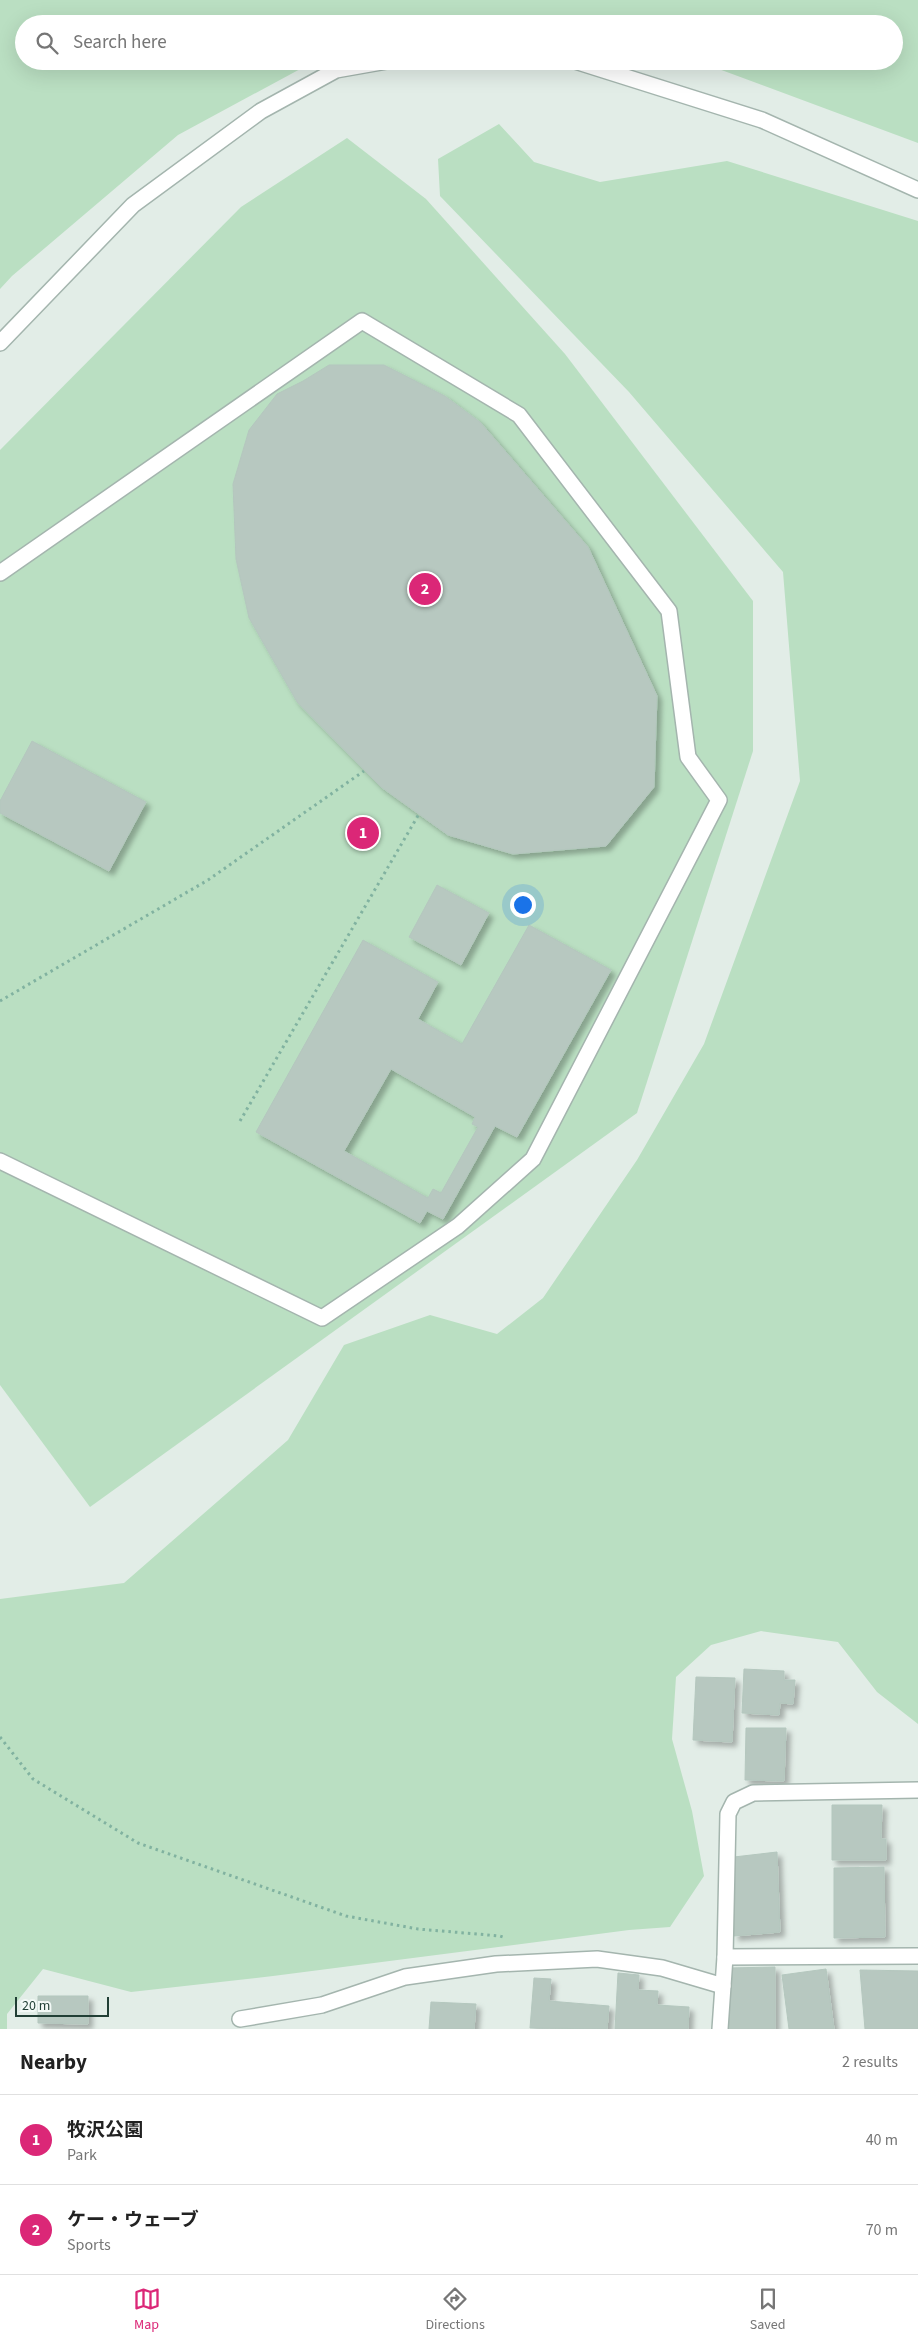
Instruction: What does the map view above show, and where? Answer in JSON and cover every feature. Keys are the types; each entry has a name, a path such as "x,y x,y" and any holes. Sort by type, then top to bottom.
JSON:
{"street":[{"path":"0,343 133,205 261,111 336,70"},
{"path":"604,70 762,120 918,190"},
{"path":"0,573 362,321 519,415 669,611 688,757 719,800 533,1159 458,1226 322,1318 0,1161"},
{"path":"720,2029 725,1957 728,1814 734,1802 753,1793 918,1790"},
{"path":"725,1957 918,1956"},
{"path":"240,2019 322,2005 405,1977 496,1964 597,1960 662,1968 723,1986"}],"path":[{"path":"0,1001 208,880 364,771"},
{"path":"240,1121 419,814"},
{"path":"0,1738 33,1778 138,1843 346,1916 418,1929 500,1936 508,1939"}],"green space":[{"path":"0,0 918,0 918,143 721,70 903,70 903,15 15,15 15,70 298,70 178,135 12,276 0,289"},
{"path":"499,124 534,162 600,182 727,161 918,221 918,1724 877,1692 838,1642 761,1631 711,1645 676,1677 672,1739 692,1811 704,1876 670,1927 629,1930 273,1976 131,1992 43,1969 7,2014 7,2029 0,2029 0,1599 124,1583 288,1440 344,1345 430,1315 497,1334 543,1298 637,1160 704,1044 800,781 783,572 629,392 440,196 438,159"},
{"path":"347,138 426,199 565,354 753,601 753,751 637,1113 90,1507 0,1385 0,450 241,207"}],"building":[{"path":"329,365 384,365 445,396 480,422 588,547 657,696 654,787 606,846 513,854 448,835 381,787 297,702 249,618 236,559 233,484 249,430 277,394"},
{"path":"32,741 146,802 109,871 0,813 0,801"},
{"path":"437,885 489,913 461,965 409,937"},
{"path":"529,925 611,970 517,1137 495,1126 443,1219 427,1211 420,1223 256,1132 363,940 438,982 418,1019 462,1044","holes":["391,1069 475,1117 472,1124 478,1127 441,1193 433,1189 428,1198 344,1151"]},
{"path":"744,1669 784,1671 784,1680 795,1680 793,1704 780,1703 779,1715 742,1713"},
{"path":"696,1677 735,1678 732,1742 693,1740"},
{"path":"746,1728 786,1728 784,1781 745,1780"},
{"path":"832,1805 882,1805 881,1839 886,1839 886,1860 832,1860"},
{"path":"777,1852 780,1932 734,1936 734,1857"},
{"path":"884,1867 885,1937 834,1938 834,1868"},
{"path":"775,1967 775,2029 729,2029 729,1968"},
{"path":"826,1969 834,2029 789,2029 782,1975"},
{"path":"860,1970 918,1971 918,2029 865,2029"},
{"path":"618,1973 639,1975 638,1990 658,1991 657,2005 689,2007 688,2029 615,2029"},
{"path":"534,1978 551,1979 549,2001 609,2006 607,2029 530,2028"},
{"path":"38,1996 88,1996 88,2024 38,2023"},
{"path":"431,2002 476,2004 474,2029 429,2029"}],"place":[{"name":"ケー・ウェーブ","path":"425,589"},
{"name":"牧沢公園","path":"363,833"}]}
